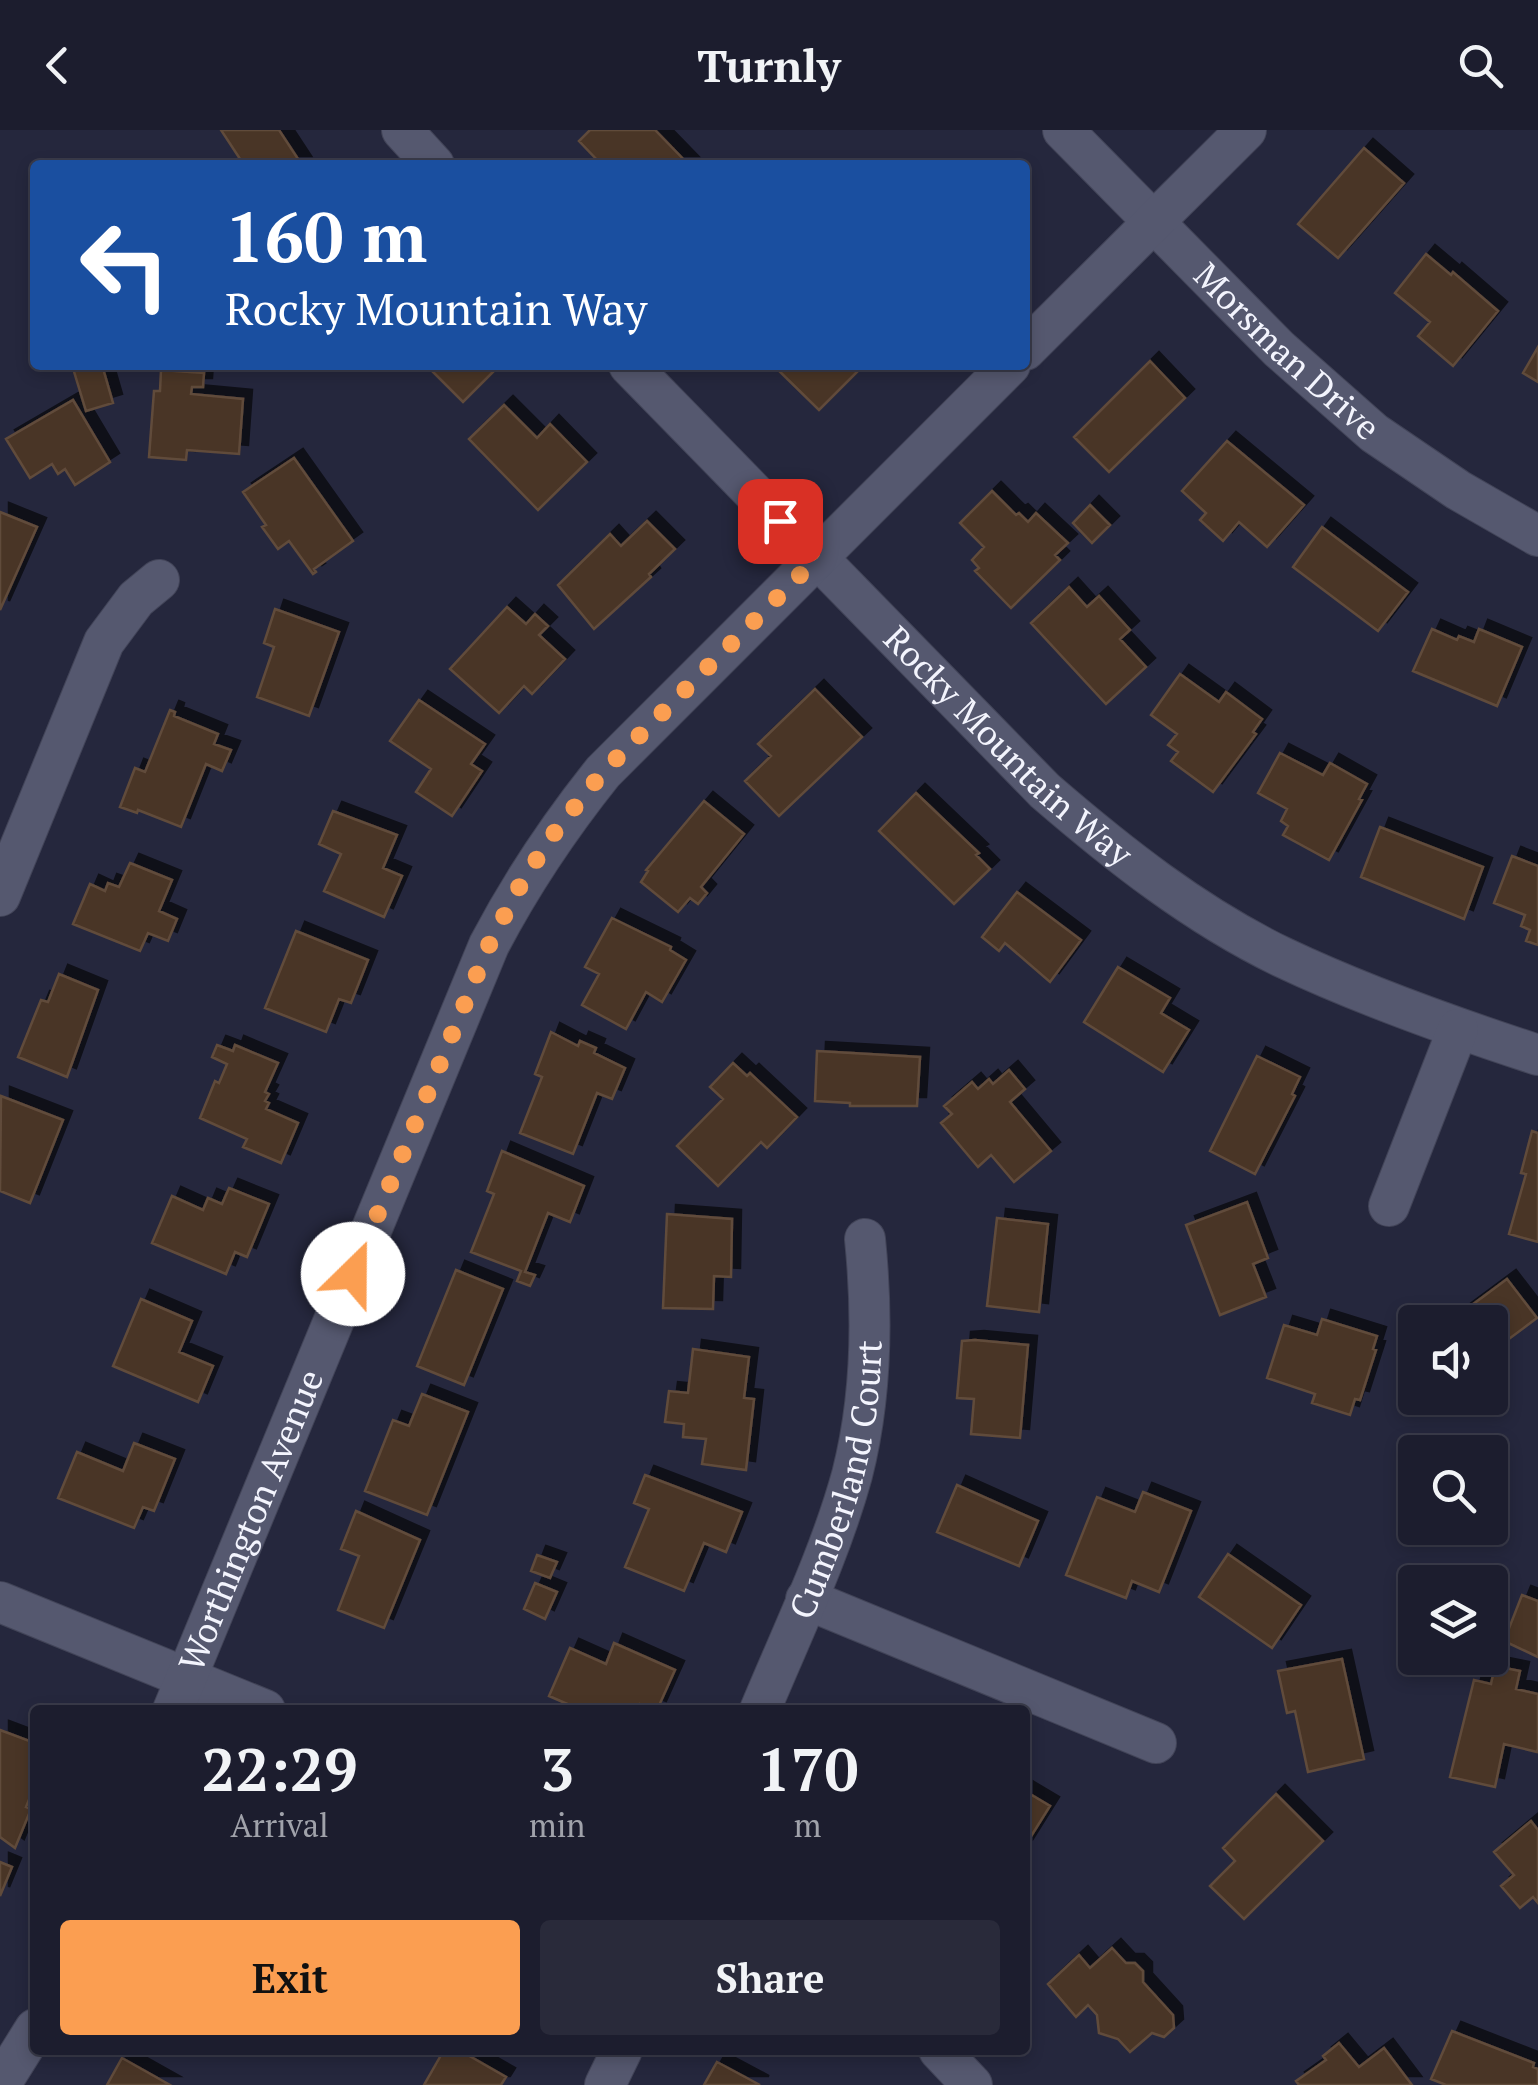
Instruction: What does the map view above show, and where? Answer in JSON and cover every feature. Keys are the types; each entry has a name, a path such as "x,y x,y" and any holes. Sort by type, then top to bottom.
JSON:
{"street":[{"path":"402,130 429,160"},
{"name":"Morsman Drive","path":"1063,130 1278,349 1374,433 1458,490 1538,536"},
{"path":"1030,345 1246,130"},
{"name":"Rocky Mountain Way","path":"634,370 1045,791 1114,850 1187,902 1281,956 1458,1030 1538,1055"},
{"name":"Worthington Avenue","path":"179,1694 489,945 523,880 557,829 603,772 1005,370"},
{"path":"0,896 104,642 136,599 159,580"},
{"path":"1389,1206 1458,1030"},
{"name":"Cumberland Court","path":"762,1705 847,1489 864,1413 871,1342 865,1239"},
{"path":"806,1600 1156,1743"},
{"path":"0,1602 179,1694 238,1705"},
{"path":"0,2085 30,2038"},
{"path":"605,2085 620,2055"},
{"path":"944,2055 972,2085"}],"building":[{"path":"221,130 279,130 299,160 241,160"},
{"path":"590,130 655,130 684,160 597,160 579,141"},
{"path":"1364,148 1404,183 1338,258 1298,224"},
{"path":"1426,254 1498,311 1453,366 1418,336 1430,322 1395,293"},
{"path":"1538,347 1538,382 1523,373"},
{"path":"1150,361 1185,398 1109,472 1074,437"},
{"path":"74,370 103,370 113,403 86,411"},
{"path":"161,370 204,373 203,387 192,387 191,394 243,399 239,454 187,450 186,460 149,457 154,391 160,391"},
{"path":"431,370 495,370 463,402"},
{"path":"778,370 859,370 819,410"},
{"path":"73,400 110,462 75,485 65,469 58,474 52,464 30,478 6,439"},
{"path":"504,405 537,438 550,424 587,462 538,510 469,439"},
{"path":"1227,441 1304,505 1267,547 1239,522 1223,541 1200,520 1206,513 1182,491"},
{"path":"294,458 353,541 314,569 313,574 289,541 278,549 243,492"},
{"path":"992,491 1028,522 1036,513 1068,543 1055,555 1060,560 1011,608 975,571 979,568 972,560 984,547 960,523"},
{"path":"1090,505 1110,525 1092,543 1073,523"},
{"path":"0,512 37,527 0,610"},
{"path":"647,521 675,549 649,574 651,577 594,629 558,585 610,534 621,546"},
{"path":"1322,527 1408,592 1378,631 1293,567"},
{"path":"1069,587 1087,607 1099,596 1130,630 1120,639 1146,667 1106,704 1031,623"},
{"path":"507,607 526,624 535,614 548,626 539,635 565,659 532,694 524,686 499,713 450,669"},
{"path":"275,609 339,632 309,716 257,697 274,647 264,643"},
{"path":"1432,629 1457,640 1459,636 1474,642 1479,629 1522,647 1497,706 1413,671"},
{"path":"1180,674 1219,702 1226,692 1262,719 1253,732 1256,734 1213,792 1171,761 1178,752 1168,745 1177,734 1151,715"},
{"path":"815,689 862,737 779,816 745,781 771,756 758,744"},
{"path":"419,700 485,744 471,764 482,771 452,816 416,792 431,769 390,741"},
{"path":"170,710 175,712 174,716 218,734 214,744 231,750 222,771 206,764 181,827 120,807 135,768 145,772"},
{"path":"1280,753 1323,775 1330,763 1367,784 1329,860 1283,835 1288,826 1281,821 1287,809 1258,793"},
{"path":"916,793 979,853 976,855 990,869 954,904 879,831"},
{"path":"704,801 744,834 701,887 707,893 698,904 690,898 678,912 641,882 646,870"},
{"path":"333,811 397,835 383,868 402,876 384,917 324,891 341,854 319,844"},
{"path":"1380,827 1483,867 1464,919 1361,877"},
{"path":"1512,856 1538,866 1538,945 1526,941 1530,930 1521,926 1525,915 1494,903"},
{"path":"130,863 172,880 159,911 177,919 168,941 148,933 140,951 73,924 90,884 105,891 108,883 119,887"},
{"path":"1017,892 1081,940 1050,982 1005,943 999,951 982,937"},
{"path":"612,918 671,947 686,960 662,1002 646,992 626,1029 582,1005 599,974 585,967"},
{"path":"296,931 368,960 351,1003 339,999 326,1032 265,1008"},
{"path":"1118,967 1170,998 1161,1013 1189,1030 1163,1072 1084,1022"},
{"path":"59,974 98,990 67,1077 18,1057 41,1000 48,1002"},
{"path":"551,1032 578,1046 580,1041 596,1048 594,1053 625,1068 612,1099 597,1093 573,1154 520,1133 542,1077 535,1074"},
{"path":"217,1045 233,1051 235,1045 278,1063 265,1092 269,1094 266,1109 298,1123 281,1163 243,1147 247,1139 200,1118 215,1081 219,1083 227,1064 212,1057"},
{"path":"817,1051 920,1057 917,1106 850,1106 815,1101"},
{"path":"1257,1056 1300,1077 1292,1094 1295,1096 1255,1174 1210,1151"},
{"path":"733,1063 747,1076 750,1073 797,1117 767,1148 761,1142 718,1186 677,1146 723,1099 710,1087"},
{"path":"1009,1070 1025,1089 1010,1102 1051,1151 1014,1182 991,1155 978,1167 941,1123 952,1114 944,1106 972,1082 978,1089 989,1079 993,1084"},
{"path":"1,1096 63,1120 30,1203 0,1191"},
{"path":"1532,1131 1538,1133 1538,1242 1509,1234 1526,1174 1521,1173"},
{"path":"502,1151 584,1186 570,1222 548,1213 525,1272 535,1275 530,1286 517,1281 521,1271 471,1252 494,1194 487,1191"},
{"path":"229,1188 269,1204 247,1257 235,1252 226,1274 152,1243 172,1196 203,1210 208,1198 222,1204"},
{"path":"1247,1202 1268,1258 1253,1264 1266,1297 1220,1315 1186,1225"},
{"path":"667,1214 732,1219 731,1277 714,1276 713,1309 663,1308"},
{"path":"997,1218 1048,1224 1039,1312 987,1306"},
{"path":"456,1270 503,1289 464,1385 417,1366"},
{"path":"1507,1279 1537,1318 1508,1340 1508,1305 1472,1305"},
{"path":"141,1299 192,1321 179,1352 213,1366 198,1402 113,1366"},
{"path":"1322,1319 1377,1336 1360,1400 1355,1399 1350,1415 1312,1403 1315,1394 1267,1378 1284,1325 1317,1335"},
{"path":"962,1341 1028,1345 1020,1438 971,1434 974,1399 957,1398"},
{"path":"693,1349 749,1357 744,1398 754,1399 746,1470 702,1464 706,1439 683,1437 684,1424 665,1422 669,1391 688,1393"},
{"path":"422,1394 468,1412 427,1515 365,1491 393,1420 409,1426"},
{"path":"134,1443 175,1459 154,1511 143,1507 134,1528 58,1498 77,1452 123,1471"},
{"path":"645,1475 742,1512 726,1552 704,1543 684,1591 625,1567 649,1509 634,1503"},
{"path":"957,1485 1038,1521 1019,1566 937,1532"},
{"path":"1143,1492 1191,1511 1159,1592 1132,1581 1126,1598 1066,1575 1097,1497 1135,1512"},
{"path":"356,1511 420,1540 384,1628 338,1610 359,1556 341,1549"},
{"path":"1228,1554 1301,1605 1272,1648 1199,1597"},
{"path":"537,1555 557,1562 550,1578 531,1571"},
{"path":"535,1583 557,1592 545,1619 524,1609"},
{"path":"1522,1595 1538,1601 1538,1657 1508,1643 1508,1631"},
{"path":"614,1643 675,1670 659,1705 570,1705 549,1696 570,1648 606,1664"},
{"path":"1342,1659 1364,1759 1308,1772 1295,1711 1287,1713 1278,1671"},
{"path":"1508,1669 1520,1671 1516,1689 1538,1694 1537,1752 1504,1744 1495,1787 1450,1777 1474,1680 1491,1684 1493,1675 1508,1675"},
{"path":"0,1730 30,1741 30,1797 26,1807 30,1811 15,1848 0,1837"},
{"path":"1030,1794 1050,1806 1030,1838"},
{"path":"1276,1794 1323,1841 1244,1919 1210,1886 1235,1861 1223,1848"},
{"path":"1531,1821 1538,1830 1538,1903 1533,1897 1520,1908 1501,1886 1514,1875 1494,1852"},
{"path":"0,1862 12,1867 0,1896"},
{"path":"1112,1948 1126,1963 1135,1963 1143,1971 1143,1982 1173,2015 1174,2028 1164,2037 1152,2033 1130,2052 1118,2039 1099,2033 1097,2015 1088,2005 1076,2017 1048,1984 1079,1955 1090,1968"},
{"path":"1452,2031 1534,2063 1538,2085 1446,2085 1431,2079"},
{"path":"1339,2043 1359,2067 1384,2048 1412,2085 1299,2085 1296,2081 1326,2060 1323,2056"},
{"path":"441,2055 468,2055 506,2077 501,2085 424,2085"},
{"path":"122,2058 170,2085 107,2085"},
{"path":"717,2062 760,2085 704,2085"}],"route":[{"path":"353,1274 489,945 523,880 557,829 603,772 817,558 780,521"}]}
